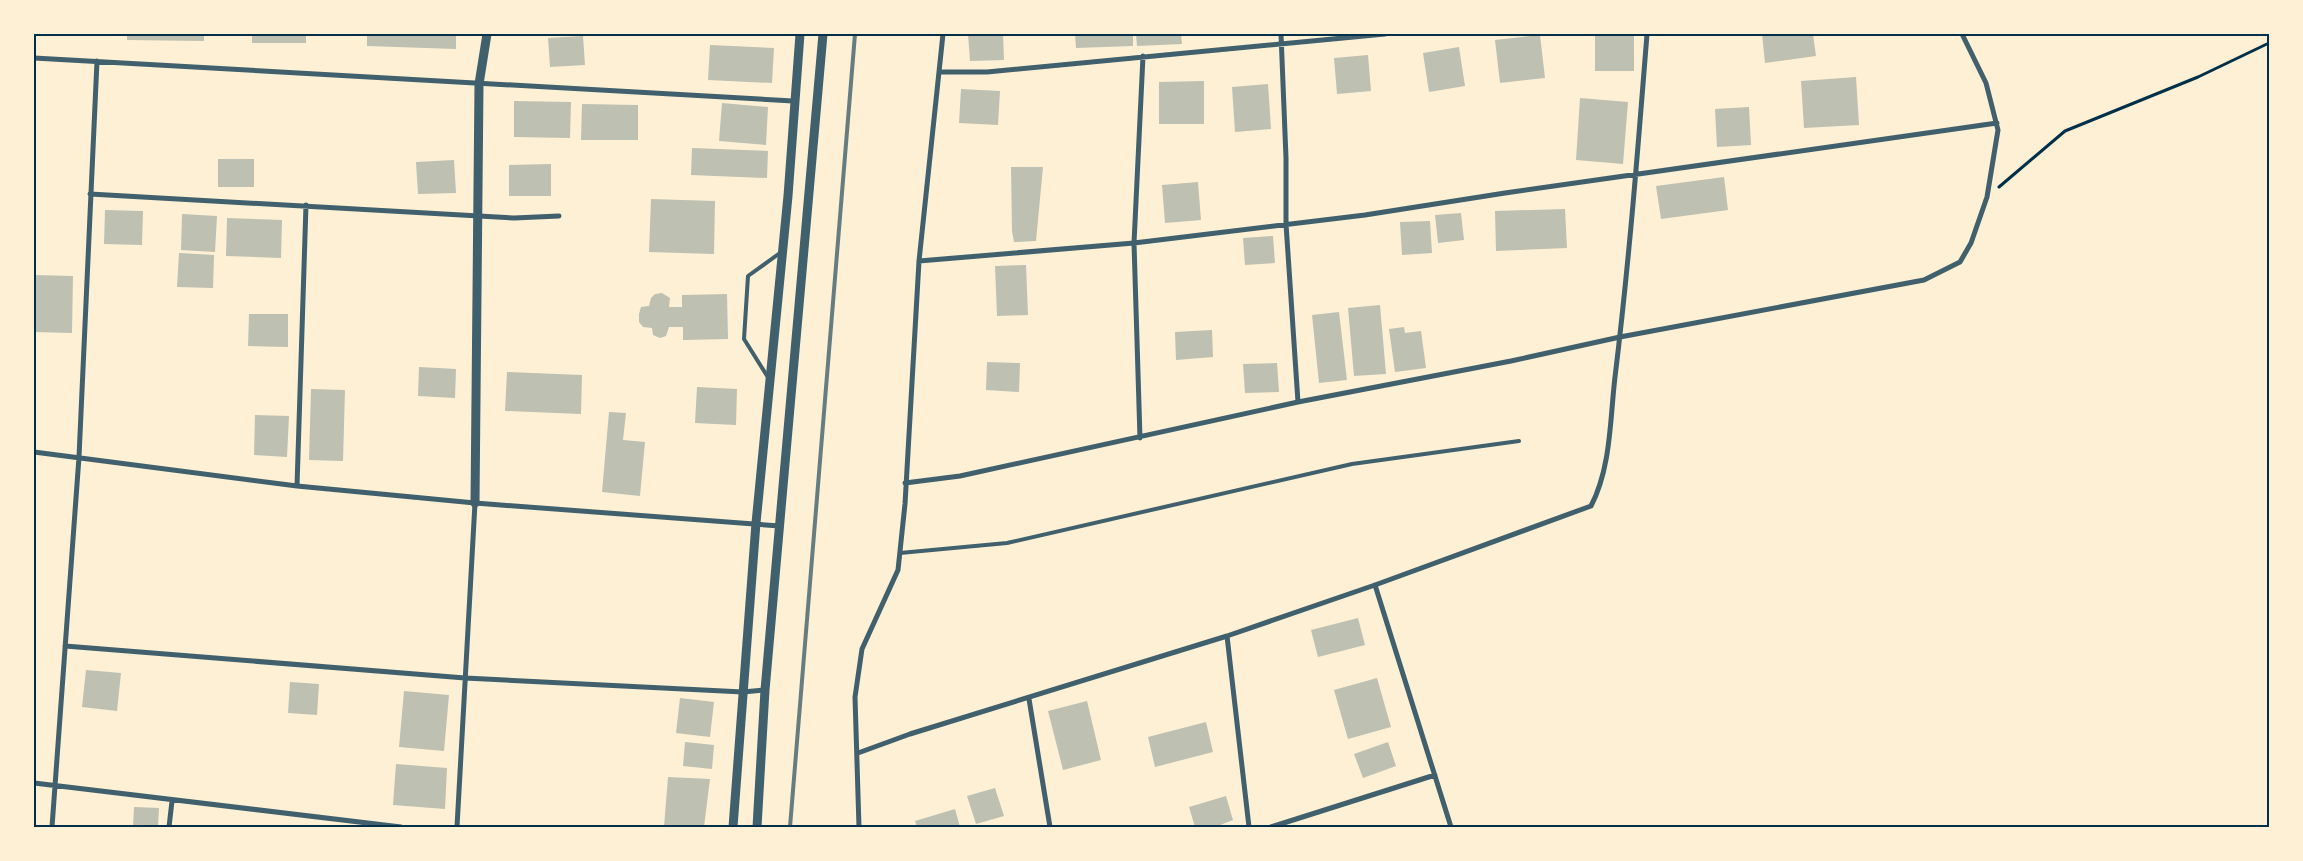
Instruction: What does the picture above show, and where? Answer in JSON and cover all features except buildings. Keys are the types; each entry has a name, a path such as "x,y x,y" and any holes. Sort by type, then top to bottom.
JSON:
{"street":[{"path":"457,827 475,503 479,84 486,34"},
{"path":"733,827 756,523 782,251 800,34"},
{"path":"757,827 765,690 823,34"},
{"path":"859,827 855,697 862,649 898,570 919,261 943,34"},
{"path":"1281,34 1286,158 1286,224 1298,402"},
{"path":"939,72 987,72 1385,34"},
{"path":"858,754 910,734 1029,699 1227,636 1375,586 1590,506 1599,489 1605,461 1620,337 1636,176 1647,34"},
{"path":"905,483 960,476 1298,402 1511,361 1620,337 1924,280 1960,262 1971,243 1988,197 1998,130 1986,83 1962,34"},
{"path":"1140,438 1134,243 1143,56"},
{"path":"34,58 97,60 479,84 794,101"},
{"path":"52,827 79,457 97,60"},
{"path":"919,261 1134,243 1365,215 1505,193 1997,124"},
{"path":"90,194 514,218 559,216"},
{"path":"297,486 306,205"},
{"path":"34,452 297,486 475,503 780,526"},
{"path":"1375,586 1451,827"},
{"path":"1227,636 1249,827"},
{"path":"65,646 465,678 743,692 765,690"},
{"path":"1029,699 1050,827"},
{"path":"1272,827 1435,775"},
{"path":"34,783 401,827"},
{"path":"169,827 172,800"}],"lane":[{"path":"770,381 744,339 748,276 782,251"},
{"path":"900,553 1007,542 1352,464 1519,441"}],"path":[{"path":"1988,197 2065,131 2198,77 2269,43"}],"railway":[{"path":"790,827 855,34"}]}
